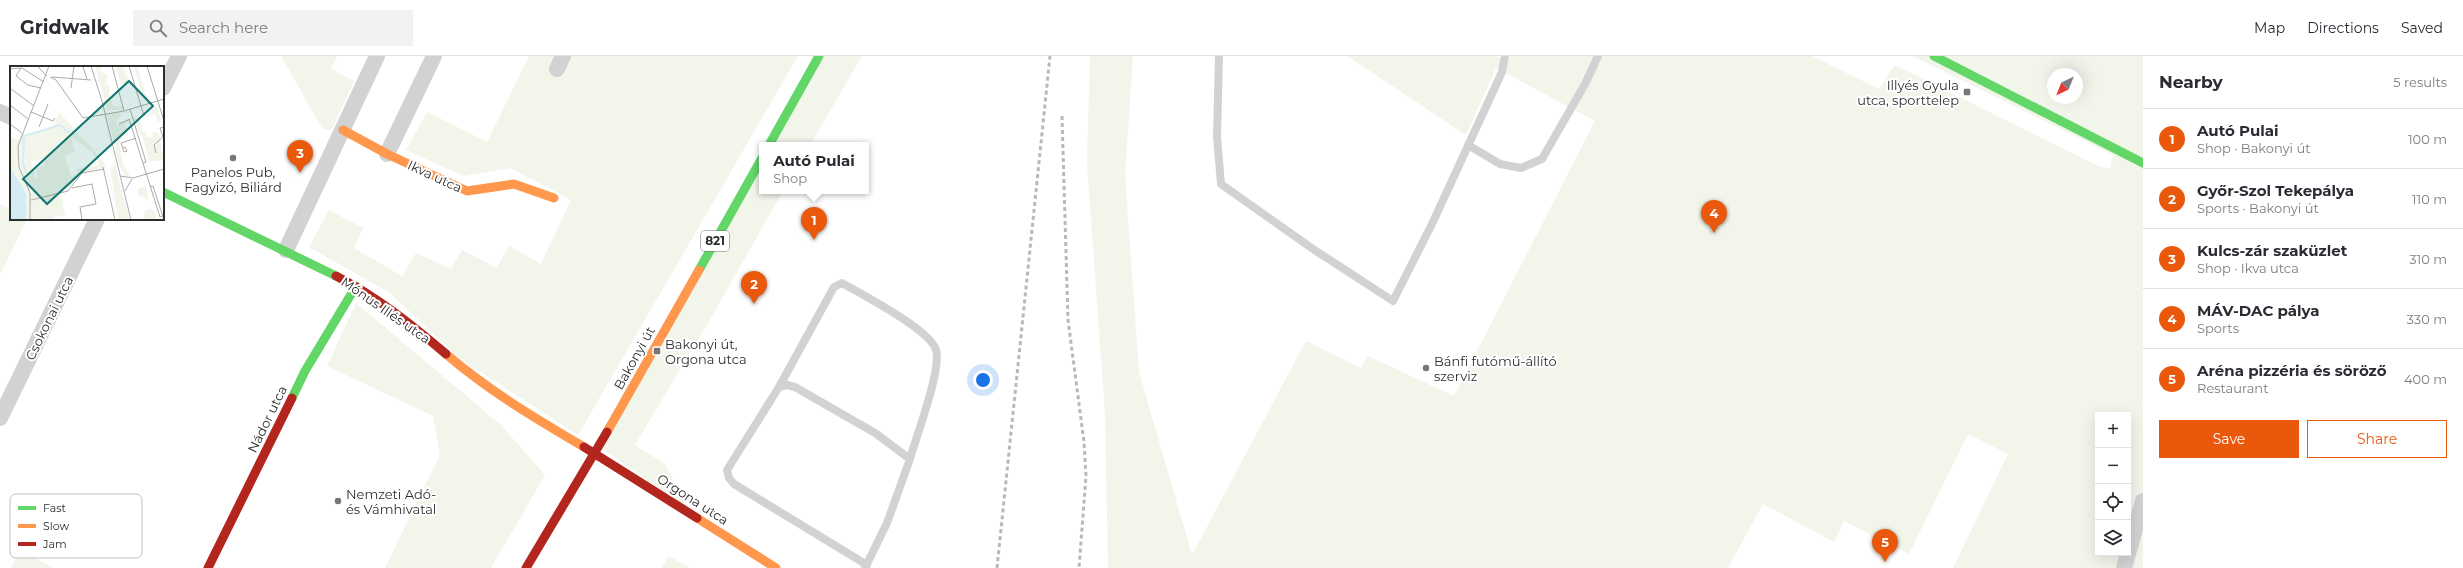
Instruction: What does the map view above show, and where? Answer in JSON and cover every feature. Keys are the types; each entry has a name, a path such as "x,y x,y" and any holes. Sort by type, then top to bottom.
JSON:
{"street":[{"path":"164,86 179,56"},
{"path":"286,250 377,56"},
{"path":"387,154 434,56"},
{"path":"771,142 819,56"},
{"path":"1934,56 2143,163"},
{"path":"0,112 10,117"},
{"name":"Ikva utca","path":"343,130 387,154 467,191 514,184 554,198"},
{"name":"Bakonyi út","path":"526,568 594,454 759,163"},
{"name":"Mónus Illés utca","path":"164,192 286,250 356,286 418,330 473,377 514,406 594,454"},
{"name":"Csokonai utca","path":"0,418 97,220"},
{"name":"Nádor utca","path":"208,568 305,370 356,286"},
{"name":"Orgona utca","path":"594,454 776,568"},
{"path":"2124,568 2143,501"}],"lane":[{"path":"1219,56 1217,137 1220,184 1313,249 1393,301 1432,224 1502,72 1505,56"},
{"path":"1468,145 1500,164 1522,168 1542,159 1585,84 1598,56"},
{"path":"842,282 909,322 932,342 936,350 937,368 910,459 887,523 866,566 734,484 729,478 727,470 779,387 834,287 842,282"},
{"path":"779,387 787,385 795,387 875,433 910,459"}],"shaded area":[{"path":"281,56 337,56 331,69 354,81 331,131 322,128"},
{"path":"529,56 798,56 578,435 459,358 390,293 309,247 329,210 363,228 354,248 402,276 416,253 451,269 462,250 497,268 509,246 541,264 571,200 511,168 464,176 406,150 427,112 487,142"},
{"path":"820,56 862,56 812,142 772,142"},
{"path":"1090,56 1133,56 1125,175 1139,372 1192,555 1306,341 1361,368 1368,356 1454,396 1595,121 1496,68 1466,135 1347,56 1496,56 1504,60 1507,56 1812,56 1879,89 1895,65 2100,167 2110,168 2113,155 1913,56 2143,56 2143,568 1953,568 2008,454 1968,434 1909,554 1844,521 1834,542 1763,504 1728,568 1108,568 1105,414 1087,163"},
{"path":"759,165 759,194 781,194 708,323 635,445 665,464 688,508 602,449"},
{"path":"0,204 10,209 10,220 27,220 0,275"},
{"path":"356,303 501,425 545,475 491,568 385,568 440,455 433,416 327,366"},
{"path":"669,556 690,568 661,568"},
{"path":"16,558 35,558 54,568 11,568"}],"railway":[{"path":"997,568 1050,56"},
{"path":"1062,116 1068,320 1084,442 1086,476 1079,568"}],"traffic: fast":[{"path":"771,142 819,56"},
{"path":"1934,56 2143,163"},
{"path":"699,270 759,163"},
{"path":"164,192 336,276"},
{"path":"292,398 305,371 356,286"}],"traffic: slow":[{"path":"343,130 387,154 467,191 514,184 554,198"},
{"path":"607,432 699,270"},
{"path":"446,354 479,380 530,415 584,447"},
{"path":"697,518 776,568"}],"traffic: jam":[{"path":"336,276 379,302 420,332 446,354"},
{"path":"208,568 292,398"},
{"path":"526,568 607,432"},
{"path":"584,447 697,518"}],"place":[{"name":"Illyés Gyula utca, sporttelep","path":"1967,92"},
{"name":"Panelos Pub, Fagyizó, Biliárd","path":"233,158"},
{"name":"Kulcs-zár szaküzlet","path":"300,173"},
{"name":"MÁV-DAC pálya","path":"1714,233"},
{"name":"Autó Pulai","path":"814,240"},
{"name":"Győr-Szol Tekepálya","path":"754,304"},
{"name":"Bakonyi út, Orgona utca","path":"657,351"},
{"name":"Bánfi futómű-állító szerviz","path":"1426,368"},
{"name":"Nemzeti Adó- és Vámhivatal","path":"338,501"},
{"name":"Aréna pizzéria és söröző","path":"1885,562"}]}
